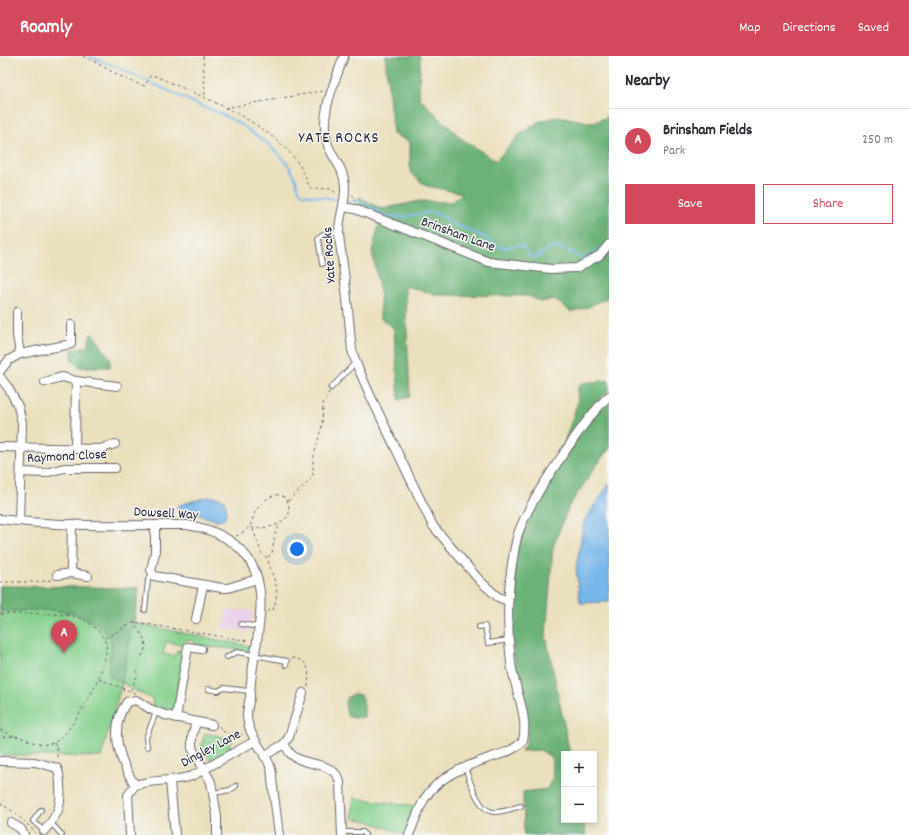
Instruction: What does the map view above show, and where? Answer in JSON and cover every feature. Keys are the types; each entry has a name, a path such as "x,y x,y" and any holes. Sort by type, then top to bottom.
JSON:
{"street":[{"name":"Yate Rocks","path":"344,56 327,108 324,130 330,149 340,165 344,176 345,187 339,232 352,350 370,395 433,526 480,581 498,597 508,601"},
{"name":"Brinsham Lane","path":"343,207 355,209 489,262 551,269 577,268 600,255 609,244"},
{"path":"17,312 17,335 20,354"},
{"path":"0,371 9,360 20,354 71,344 71,325"},
{"path":"0,377 9,389 18,406 22,423 19,521"},
{"path":"45,382 63,377 76,381 117,386"},
{"path":"75,449 76,381"},
{"path":"409,835 421,806 431,790 444,779 465,767 515,748 524,740 525,726 511,665 509,640 508,601 514,551 518,533 526,515 548,478 591,414 609,396"},
{"path":"0,447 100,449 115,444"},
{"name":"Raymond Close","path":"21,472 45,474 64,468 115,468"},
{"name":"Dowsell Way","path":"0,519 72,524 187,525 214,532 228,540 244,554 257,578 260,590 259,627 249,691 247,715 253,737 273,773 272,779 279,835"},
{"path":"71,572 72,524"},
{"path":"155,525 155,553 151,570 154,576 222,588 228,588 257,578"},
{"path":"57,575 71,572 88,576"},
{"path":"196,619 203,585"},
{"path":"176,718 184,648 188,647 201,649"},
{"path":"264,756 284,744 292,730 305,690"},
{"path":"130,835 128,795 135,785 127,772 117,742 116,728 124,706 127,702 136,700 156,711 176,718 212,725"},
{"path":"196,722 192,736 192,748 211,782 217,816 217,835"},
{"name":"Dingley Lane","path":"135,785 170,781 192,776 235,752 253,737"},
{"path":"284,744 290,753 296,758 330,769 338,774 340,782 342,834"},
{"path":"0,761 35,762 57,768 62,798 61,805 55,818 41,833"},
{"path":"170,781 175,835"},
{"path":"12,823 21,829 24,835"}],"lane":[{"path":"322,264 318,238 323,234 339,232"},
{"path":"331,388 356,363"},
{"path":"145,610 148,580 152,574"},
{"path":"241,624 259,627"},
{"path":"479,626 485,626 488,643 509,640"},
{"path":"227,658 238,652 255,654 287,661 286,665"},
{"path":"208,689 218,691 224,688 249,691"},
{"path":"147,747 146,738 156,711"},
{"path":"465,767 480,803 486,809 493,812 521,806"},
{"path":"214,793 230,790 236,786"},
{"path":"41,833 33,821 42,810"},
{"path":"51,823 62,835"},
{"path":"342,834 363,832 365,835"}],"path":[{"path":"83,56 122,78 145,86 150,76 155,76 225,108 272,135 298,163 310,188 331,189 344,198"},
{"path":"204,56 205,98"},
{"path":"225,108 327,90"},
{"path":"287,502 313,477 313,459 322,425 323,404 331,388"},
{"path":"228,540 237,536 250,526 256,511 269,498 276,495 286,498 289,506 289,514 277,526 252,528"},
{"path":"267,558 272,553 275,534 280,523"},
{"path":"250,526 260,552 267,558 276,585 273,610 260,612"},
{"path":"0,582 48,581 55,578 57,575"},
{"path":"0,614 71,616 83,620 96,628 104,638 107,646 106,654 92,694 81,713 62,737 54,743 39,744 0,730"},
{"path":"104,638 134,622 257,643"},
{"path":"131,690 137,676 139,661 146,646 134,622"},
{"path":"290,658 298,658 308,666 309,674 305,690"},
{"path":"98,679 121,687"},
{"path":"212,725 216,724 224,733 230,735 253,737"},
{"path":"230,735 231,746 235,752"},
{"path":"0,737 16,736"},
{"path":"54,743 57,748 57,768"},
{"path":"0,803 41,833"}],"shaded area":[{"path":"226,610 253,611 250,632 224,628"}],"green space":[{"path":"385,56 420,56 419,98 462,139 496,161 518,136 538,122 559,116 593,123 609,116 609,297 586,308 571,312 554,299 541,302 529,296 438,295 405,286 410,397 399,400 394,329 380,318 380,293 372,251 381,217 359,206 359,197 382,209 420,201 452,202 462,193 426,186 410,172 410,142 393,134"},
{"path":"92,333 110,358 110,367 80,367 72,360 72,349 89,346 89,339"},
{"path":"609,380 609,391 595,404 577,427 561,452 578,401 577,389 582,383"},
{"path":"609,399 609,450 605,453 569,506 553,547 546,635 569,751 561,751 561,823 584,823 586,835 524,835 523,792 547,789 553,777 551,757 540,750 521,751 526,743 528,730 515,665 512,636 511,602 517,551 528,518 550,479 596,412"},
{"path":"0,586 139,588 134,623 249,646 248,652 197,646 195,645 194,641 187,640 182,645 166,642 163,654 175,656 177,650 180,650 183,656 174,710 170,713 152,706 153,700 122,683 101,757 0,755"},
{"path":"0,586 139,588 122,683 109,676 108,667 111,639 100,627 88,619 61,611 0,611"},
{"path":"354,694 361,695 364,706 364,717 354,718 347,716 345,702 348,697"},
{"path":"205,733 227,738 231,749 214,760 212,757 209,759 201,746"},
{"path":"354,798 416,806 406,835 367,821 352,818"}],"water":[{"path":"609,484 609,602 580,603 576,568 584,521"},
{"path":"208,497 217,497 224,500 226,510 223,520 217,520 179,511 176,508 179,505"}],"waterway":[{"path":"88,56 117,67 217,112 240,124 267,143 287,163 302,194 341,200"},
{"path":"346,201 365,203 387,216 404,217 430,212 442,216 454,224 485,237 494,245 503,248 519,245 524,247 530,257 539,257 548,249 560,248 583,259 592,255 602,247"}],"place":[{"name":"Brinsham Fields","path":"64,653"}],"district":[{"name":"YATE ROCKS","path":"339,138"}]}
